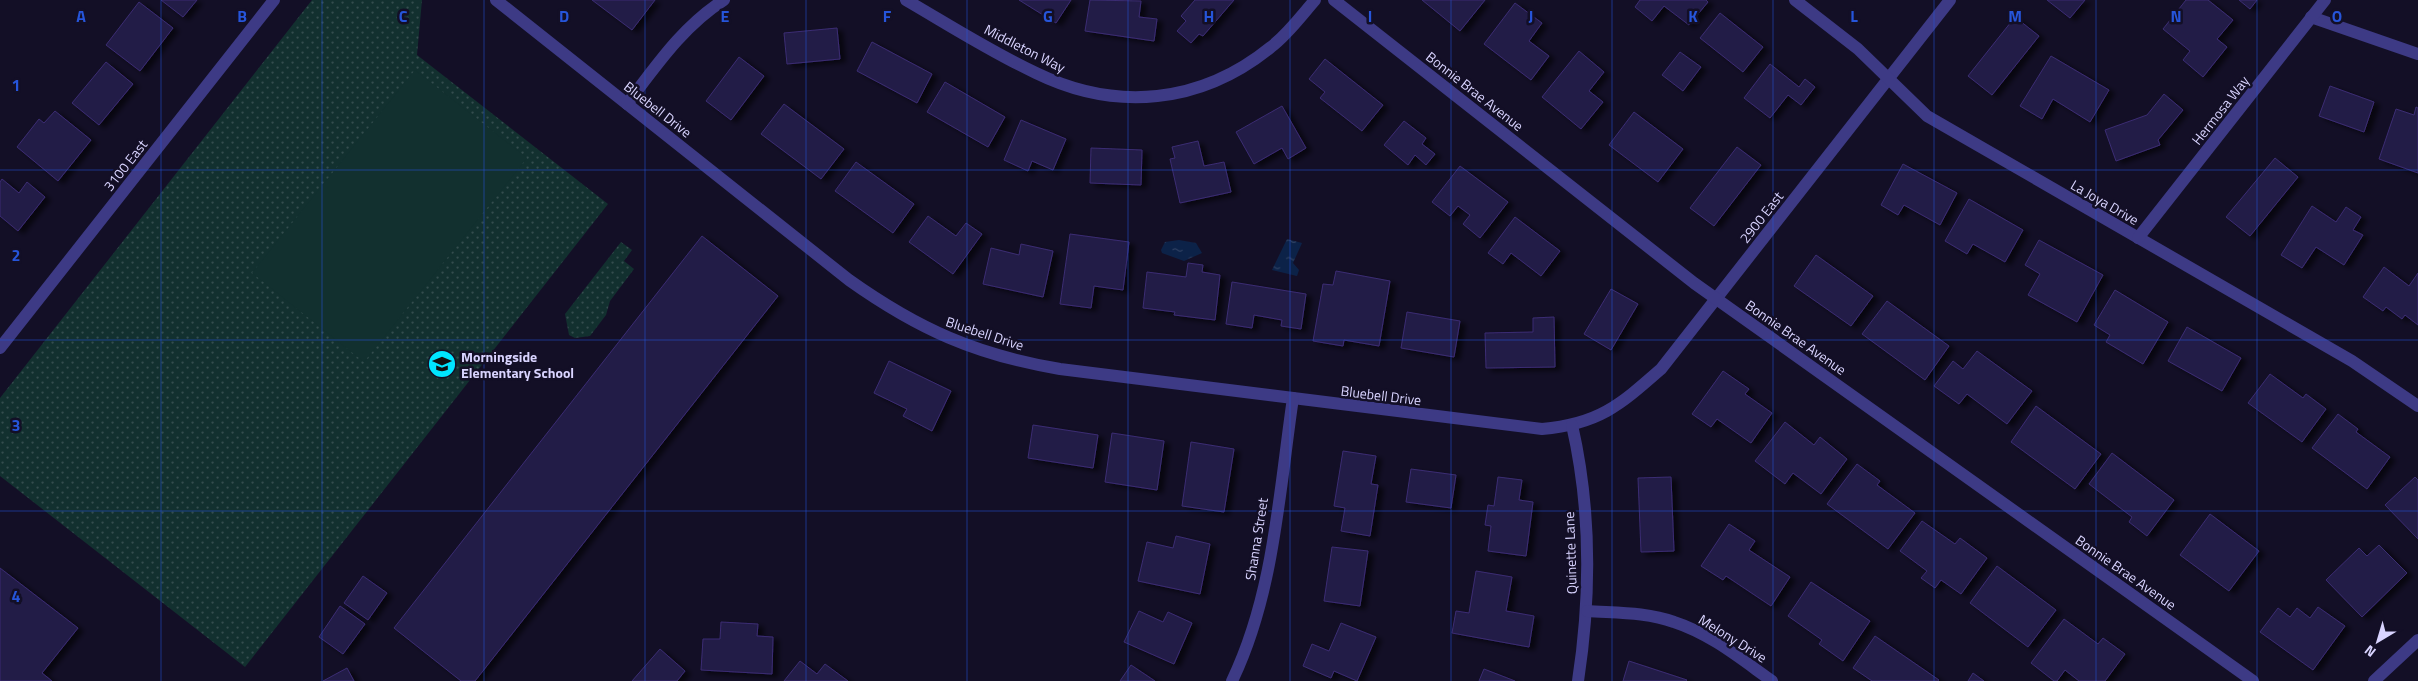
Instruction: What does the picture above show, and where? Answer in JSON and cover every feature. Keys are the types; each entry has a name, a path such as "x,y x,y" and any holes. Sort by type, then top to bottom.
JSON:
{"street":[{"name":"3100 East","path":"0,348 274,0"},
{"name":"Bluebell Drive","path":"496,0 849,280 893,311 940,335 990,352 1044,366 1525,428 1542,429 1572,425"},
{"path":"627,104 682,35 709,10 724,0"},
{"name":"Middleton Way","path":"906,0 1037,74 1084,91 1126,98 1175,94 1199,87 1242,68 1273,46 1315,0"},
{"name":"Bonnie Brae Avenue","path":"1334,0 1716,299 2253,681"},
{"name":"La Joya Drive","path":"1795,0 1858,49 1927,116 2352,361 2418,406"},
{"name":"2900 East","path":"1572,425 1603,414 1618,406 1661,369 1950,0"},
{"name":"Hermosa Way","path":"2138,238 2325,0"},
{"path":"2311,17 2418,54"},
{"name":"Shanna Street","path":"1232,681 1248,644 1267,575 1293,398"},
{"name":"Quinette Lane","path":"1572,425 1581,462 1588,577 1587,611 1578,681"},
{"name":"Melony Drive","path":"1587,611 1632,614 1673,621 1707,636 1772,681"},
{"path":"2374,681 2418,640"}],"green space":[{"path":"312,0 422,0 417,55 608,204 245,667 0,476 0,398"},
{"path":"415,70 527,158 364,362 252,273"},
{"path":"621,242 632,250 624,261 634,269 610,301 606,315 590,336 575,338 569,335 565,314"}],"water":[{"path":"1287,239 1302,243 1293,263 1299,270 1297,276 1272,270"},
{"path":"1179,240 1196,243 1202,253 1184,261 1162,253 1161,250 1165,242"}],"building":[{"path":"161,0 197,0 183,17"},
{"path":"592,0 655,0 632,30"},
{"path":"1019,0 1071,0 1056,23"},
{"path":"1090,0 1141,1 1139,17 1157,19 1154,41 1085,31"},
{"path":"1195,0 1234,0 1203,36 1199,34 1191,43 1177,31 1186,21 1181,16"},
{"path":"1422,0 1485,0 1460,31"},
{"path":"1640,0 1706,0 1708,2 1689,25 1664,6 1652,21 1635,7"},
{"path":"2047,0 2085,0 2070,18"},
{"path":"2186,0 2208,0 2233,20 2217,39 2227,47 2203,77 2183,60 2190,51 2163,29"},
{"path":"2239,0 2257,0 2250,9"},
{"path":"139,2 173,28 140,71 106,45"},
{"path":"1515,3 1542,23 1529,41 1549,56 1531,80 1484,44"},
{"path":"1720,13 1763,47 1743,72 1700,38"},
{"path":"2015,17 2039,36 1992,95 1968,76"},
{"path":"837,28 840,59 787,64 784,33"},
{"path":"872,42 932,74 917,103 857,71"},
{"path":"1579,51 1604,72 1589,91 1603,102 1581,129 1542,97"},
{"path":"1680,52 1701,67 1683,91 1662,75"},
{"path":"2051,56 2109,90 2090,122 2053,99 2042,119 2020,106"},
{"path":"739,57 764,76 731,120 706,101"},
{"path":"1325,59 1383,105 1362,131 1320,98 1325,92 1309,79"},
{"path":"106,62 133,84 99,125 72,103"},
{"path":"1770,64 1799,87 1805,79 1815,87 1801,105 1788,95 1770,118 1744,98"},
{"path":"945,82 1005,117 988,147 927,112"},
{"path":"2330,86 2374,102 2364,132 2319,116"},
{"path":"2164,94 2183,110 2158,140 2160,145 2116,161 2105,130 2147,115"},
{"path":"784,104 844,149 821,179 761,134"},
{"path":"1282,106 1306,148 1288,159 1282,148 1254,164 1236,132"},
{"path":"2416,107 2418,108 2418,173 2379,159 2396,109 2414,115"},
{"path":"55,111 91,140 58,181 17,147 39,119 44,123"},
{"path":"1634,112 1683,149 1658,182 1609,145"},
{"path":"1021,120 1066,139 1053,170 1032,161 1028,171 1004,160"},
{"path":"1404,121 1426,138 1422,144 1435,154 1426,165 1415,155 1408,165 1384,145"},
{"path":"1198,141 1204,166 1224,162 1231,192 1180,203 1170,159 1175,158 1172,147"},
{"path":"1737,147 1761,165 1714,226 1690,208"},
{"path":"1091,148 1142,150 1141,185 1090,183"},
{"path":"2275,158 2298,177 2250,236 2226,217"},
{"path":"856,162 914,204 893,233 835,191"},
{"path":"1903,164 1957,193 1940,225 1904,205 1898,215 1881,205"},
{"path":"1460,166 1508,202 1480,238 1463,224 1470,215 1458,206 1450,216 1432,202"},
{"path":"2,179 19,193 27,182 45,197 18,231 0,216 0,182"},
{"path":"1969,199 2023,230 2005,262 1973,244 1967,254 1945,241"},
{"path":"2312,206 2336,222 2346,207 2361,217 2353,230 2363,235 2344,265 2316,247 2302,268 2281,255"},
{"path":"928,216 956,236 966,223 982,234 953,274 909,242"},
{"path":"1515,217 1560,251 1541,276 1511,253 1503,264 1488,253"},
{"path":"1070,234 1129,242 1123,290 1094,286 1091,308 1060,304"},
{"path":"702,236 778,296 475,681 461,681 394,628"},
{"path":"2039,240 2103,275 2077,322 2028,295 2040,274 2025,265"},
{"path":"1021,244 1053,251 1043,297 983,284 991,248 1019,255"},
{"path":"1816,255 1873,296 1851,326 1794,286"},
{"path":"1188,263 1203,265 1202,272 1220,275 1215,320 1174,315 1175,312 1143,308 1147,272 1186,277"},
{"path":"2384,267 2409,286 2418,273 2418,325 2405,315 2402,319 2386,307 2383,311 2363,297"},
{"path":"1336,271 1390,281 1379,346 1344,340 1343,346 1313,341 1323,284 1333,285"},
{"path":"1232,282 1306,294 1301,329 1281,326 1282,320 1254,315 1252,328 1226,324"},
{"path":"1611,289 1638,304 1611,350 1584,334"},
{"path":"2115,290 2168,322 2143,364 2106,342 2110,335 2094,325"},
{"path":"1887,301 1949,346 1925,380 1862,334"},
{"path":"1407,312 1460,321 1454,357 1401,348"},
{"path":"1554,317 1555,367 1486,368 1485,333 1533,332 1533,318"},
{"path":"2187,327 2241,358 2222,391 2168,361"},
{"path":"1977,351 2032,391 2007,424 1967,394 1959,404 1934,386 1953,361 1963,369"},
{"path":"889,361 951,391 932,431 903,416 907,409 874,393"},
{"path":"1723,371 1749,389 1745,394 1772,413 1751,443 1717,419 1711,427 1692,414"},
{"path":"2270,374 2303,398 2306,394 2326,409 2302,442 2248,403"},
{"path":"2036,406 2101,454 2075,489 2011,442"},
{"path":"2338,414 2358,429 2356,432 2390,457 2367,489 2312,448"},
{"path":"1785,422 1814,445 1820,437 1847,459 1821,494 1793,473 1785,484 1755,461"},
{"path":"1033,425 1098,435 1093,468 1028,458"},
{"path":"1112,433 1164,441 1157,490 1105,482"},
{"path":"1191,442 1234,449 1224,512 1182,506"},
{"path":"1343,451 1376,456 1371,484 1378,485 1370,536 1341,531 1345,508 1334,506"},
{"path":"2112,453 2174,500 2147,536 2129,522 2132,517 2089,484"},
{"path":"1857,464 1880,481 1877,485 1915,513 1888,549 1827,504"},
{"path":"1411,469 1456,475 1451,508 1406,502"},
{"path":"1498,477 1522,480 1519,500 1533,502 1526,556 1488,551 1491,526 1485,525 1488,505 1494,506"},
{"path":"1671,477 1674,551 1641,552 1638,478"},
{"path":"2415,477 2418,480 2418,539 2385,505"},
{"path":"2210,514 2259,551 2229,591 2180,555"},
{"path":"1922,521 1955,544 1960,538 1987,558 1961,594 1941,580 1935,588 1921,578 1927,571 1900,551"},
{"path":"1729,524 1755,541 1749,550 1790,577 1771,606 1726,576 1723,580 1701,566"},
{"path":"1176,536 1210,544 1200,594 1138,581 1147,542 1173,548"},
{"path":"2379,545 2407,573 2362,617 2326,580 2359,548 2367,556"},
{"path":"1332,547 1368,551 1360,606 1324,601"},
{"path":"1997,566 2056,610 2028,647 1970,603"},
{"path":"0,568 78,628 42,673 52,681 0,681"},
{"path":"1476,571 1512,577 1506,611 1534,616 1529,647 1452,633 1456,611 1469,613"},
{"path":"363,576 387,593 368,620 344,603"},
{"path":"1811,582 1870,621 1843,661 1819,644 1822,640 1788,616"},
{"path":"340,606 365,624 343,654 319,637"},
{"path":"2318,607 2345,626 2313,670 2260,632 2278,608 2290,617 2297,608 2310,618"},
{"path":"1139,611 1163,622 1168,612 1192,623 1174,664 1124,642"},
{"path":"2064,619 2098,644 2103,638 2125,654 2105,681 2079,681 2065,670 2057,681 2054,681 2031,663"},
{"path":"721,622 758,624 757,636 773,637 772,674 701,670 703,639 720,639"},
{"path":"1341,623 1376,637 1357,681 1334,671 1331,678 1303,666 1312,644 1329,651"},
{"path":"1875,636 1939,680 1872,681 1853,668"},
{"path":"660,649 685,671 677,681 632,681"},
{"path":"800,661 817,674 825,664 848,681 784,681"},
{"path":"1629,661 1687,680 1623,681"},
{"path":"1131,665 1155,681 1120,681"},
{"path":"347,668 354,681 323,681"},
{"path":"1484,669 1515,681 1479,681"},
{"path":"1973,673 1984,681 1968,681"}],"place":[{"name":"Morningside Elementary School","path":"442,364"}]}
